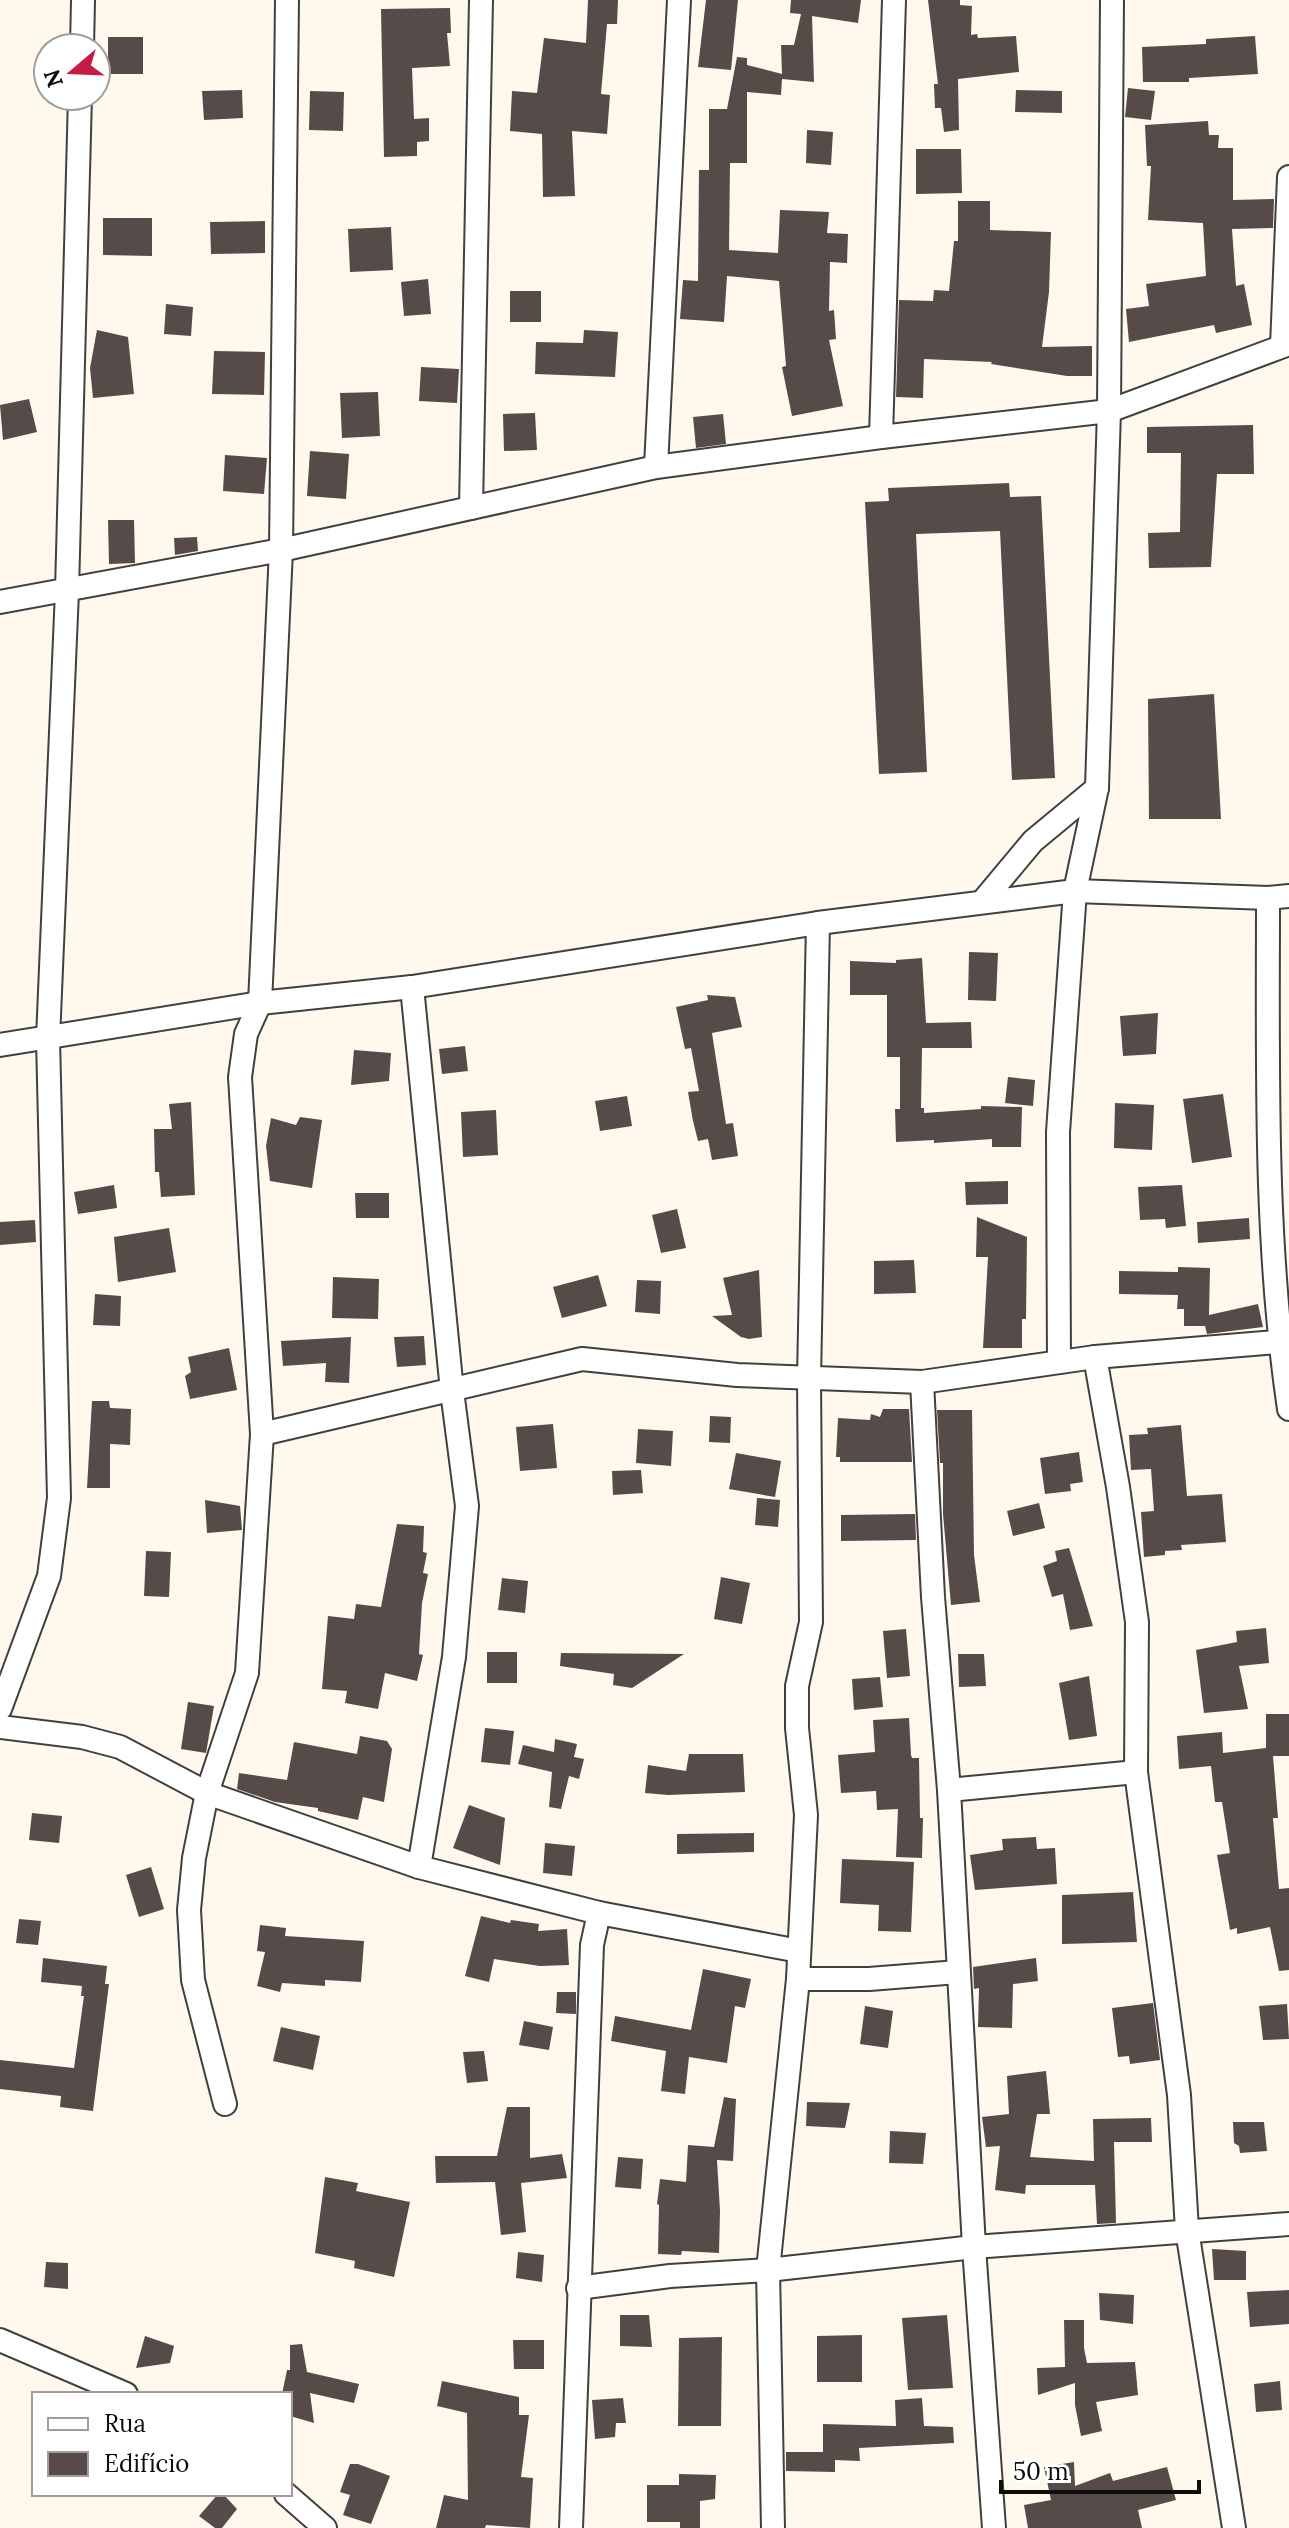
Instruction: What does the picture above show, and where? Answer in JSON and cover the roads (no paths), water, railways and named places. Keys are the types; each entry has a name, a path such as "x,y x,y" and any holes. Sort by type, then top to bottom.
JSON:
{"street":[{"path":"82,32 83,0"},
{"path":"225,2104 193,1980 189,1910 194,1858 207,1793 247,1673 262,1434 240,1077 246,1034 260,1003 281,550 287,0"},
{"path":"471,508 481,0"},
{"path":"656,467 679,0"},
{"path":"881,437 894,0"},
{"path":"1059,1362 1058,1132 1075,891 1097,788 1109,411 1112,0"},
{"path":"0,1709 49,1576 59,1498 48,1039 67,591 80,112"},
{"path":"0,602 281,550 656,467 1109,411 1285,345 1289,177"},
{"path":"982,902 1033,841 1097,788"},
{"path":"0,1045 260,1003 412,987 818,923 1075,891 1278,897 1268,1102 1289,1409"},
{"path":"773,2528 768,2270 798,1979 806,1815 797,1728 797,1686 811,1622 809,1379 818,923"},
{"path":"412,987 452,1391 467,1506 454,1657 419,1867"},
{"path":"262,1434 582,1359 737,1375 922,1382 1095,1357 1284,1342"},
{"path":"1095,1357 1137,1622 1136,1772 1179,2095 1187,2230 1234,2528"},
{"path":"922,1382 933,1597 949,1790 974,2247 994,2528"},
{"path":"0,1727 82,1737 120,1747 207,1793 419,1867 599,1913 799,1951"},
{"path":"949,1790 1136,1772"},
{"path":"571,2528 592,1945 599,1913"},
{"path":"798,1979 869,1979 958,1972"},
{"path":"578,2288 670,2276 768,2270 974,2247 1289,2224"},
{"path":"0,2340 121,2392"},
{"path":"288,2496 325,2528"}]}
